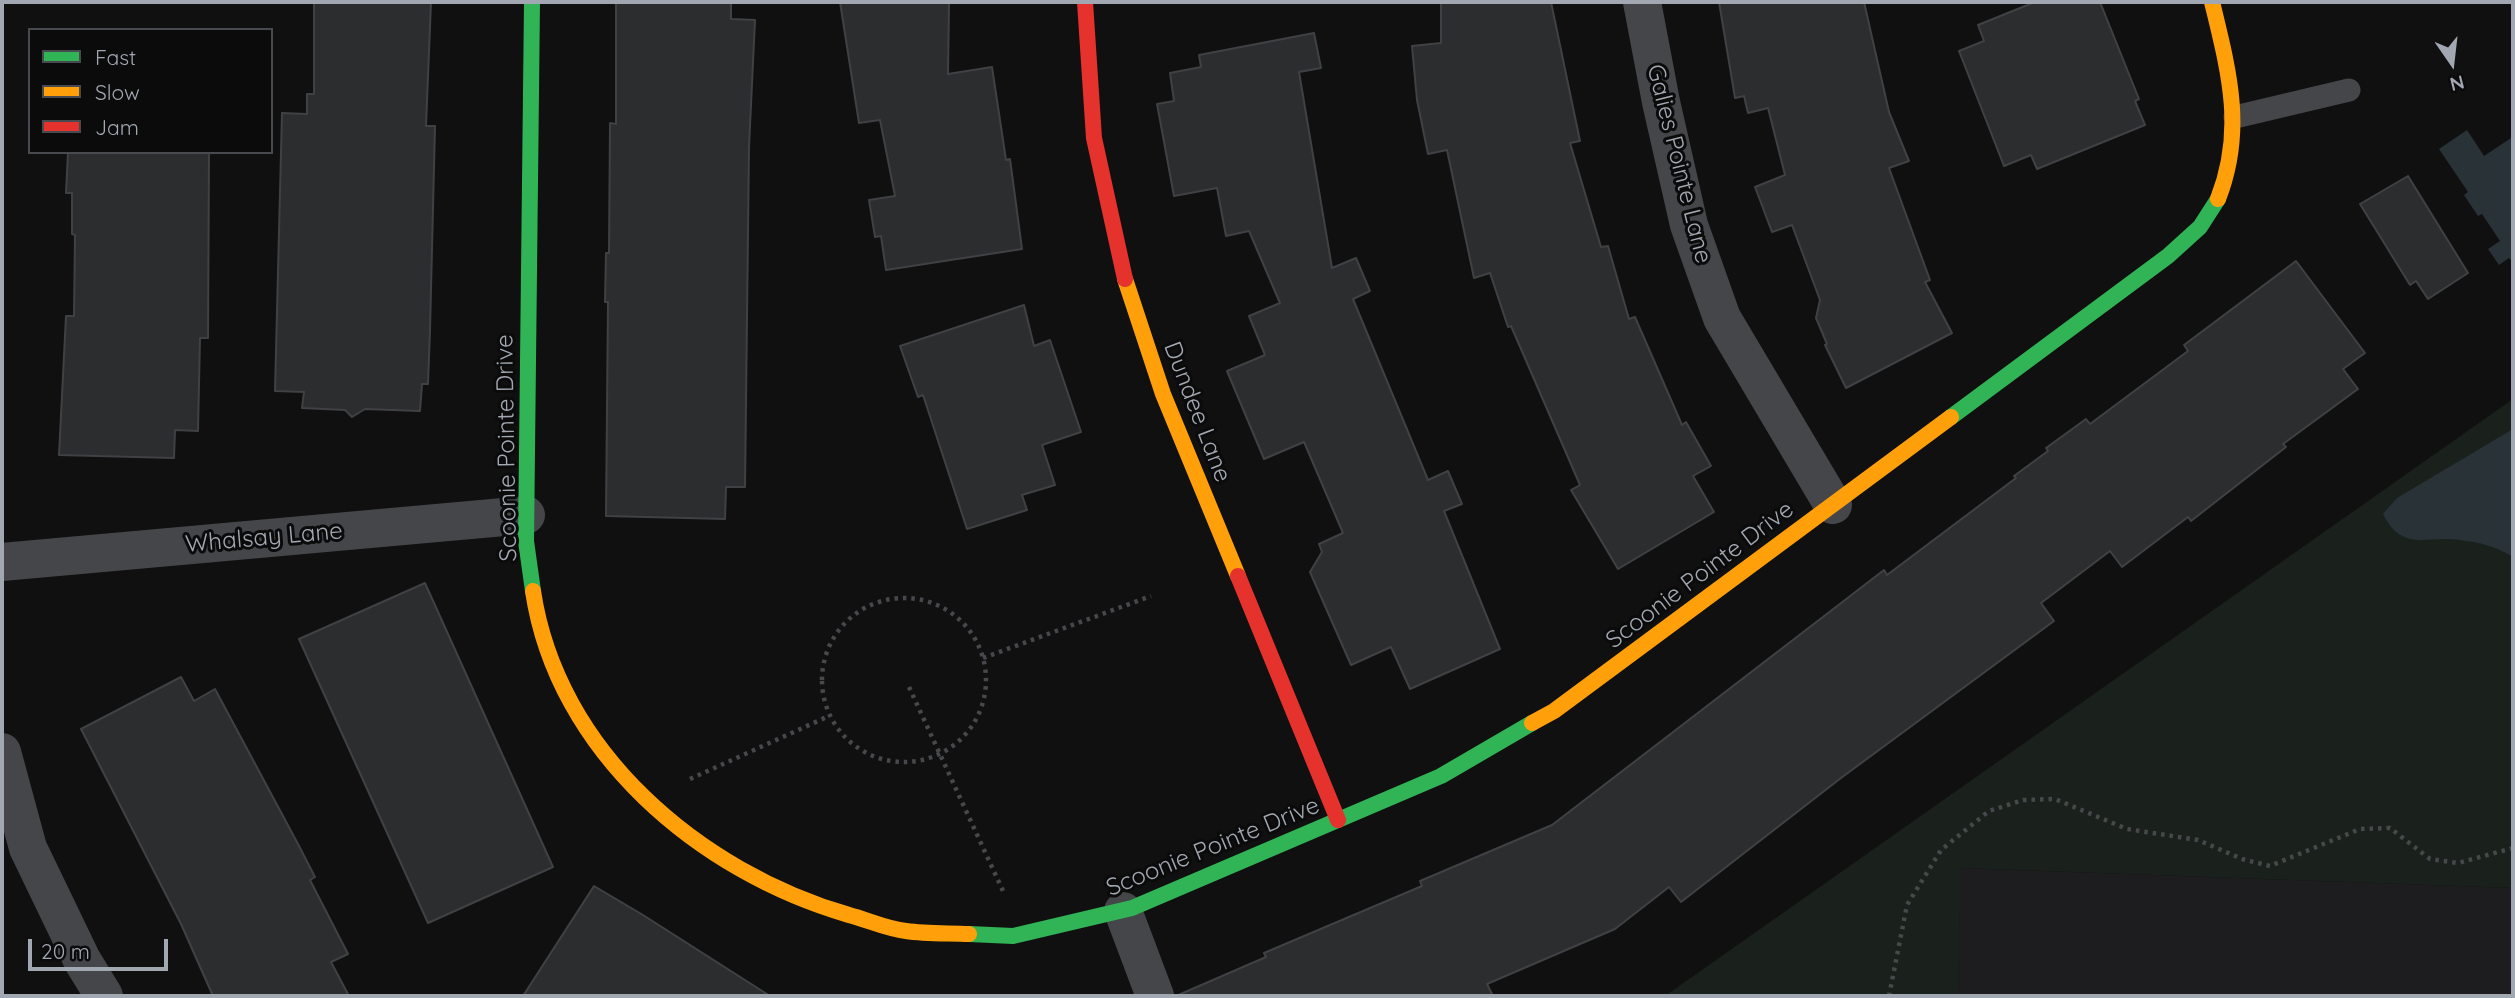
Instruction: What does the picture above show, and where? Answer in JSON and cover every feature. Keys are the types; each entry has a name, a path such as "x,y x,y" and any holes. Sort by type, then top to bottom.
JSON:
{"street":[{"name":"Scoonie Pointe Drive","path":"532,2 526,541 537,616 567,698 615,765 676,828 745,874 825,908 904,930 1013,936 1123,911 1441,776 1554,712 2168,256 2199,229 2223,192 2235,144 2234,91 2212,2"},
{"name":"Dundee Lane","path":"1085,2 1094,138 1119,261 1163,394 1338,820"},
{"name":"Galies Pointe Lane","path":"1642,2 1689,225 1722,318 1833,505"},
{"name":"Whalsay Lane","path":"2,562 526,515"},
{"path":"2,752 28,848 82,960 104,996"},
{"path":"1123,911 1155,996"}],"lane":[{"path":"2235,117 2349,90"}],"path":[{"path":"983,658 1151,596"},
{"path":"899,597 932,602 960,619 979,644 983,658 987,675 983,708 966,735 941,755 909,763 877,759 849,743 829,716 822,685 826,654 842,625 869,606 899,597"},
{"path":"909,687 1023,933"},
{"path":"648,799 829,716"},
{"path":"1889,996 1907,905 1941,850 1989,811 2023,800 2055,799 2127,829 2198,840 2242,859 2270,866 2360,830 2390,828 2430,859 2458,863 2513,848"}],"shaded area":[{"path":"2467,130 2484,156 2511,138 2513,141 2512,261 2509,258 2499,265 2488,249 2500,241 2482,214 2478,216 2464,195 2468,192 2439,149"},
{"path":"2513,399 2513,888 1961,868 1958,996 1665,996"},
{"path":"2513,429 2513,557 2474,542 2407,538 2391,526 2383,514 2397,498"},
{"path":"1960,868 2513,888 2513,996 1958,996"}],"building":[{"path":"314,2 431,2 426,126 435,126 430,330 428,384 422,384 420,411 365,409 352,417 345,410 302,408 304,392 275,391 282,113 307,114 307,94 314,94"},
{"path":"616,2 731,2 731,19 755,20 749,147 745,487 726,487 725,519 606,516 608,302 605,302 606,253 609,253 610,123 616,124"},
{"path":"840,2 949,2 948,74 992,67 1006,160 1010,159 1022,249 886,270 881,236 875,237 869,200 895,196 880,120 859,123"},
{"path":"1441,2 1551,2 1580,141 1570,143 1601,247 1608,246 1629,319 1635,317 1682,425 1686,422 1711,466 1693,476 1714,512 1618,569 1571,490 1580,485 1511,326 1508,327 1490,273 1474,278 1447,150 1428,154 1417,100 1412,46 1441,43"},
{"path":"1719,2 1864,2 1889,112 1909,161 1889,168 1930,280 1925,282 1952,333 1846,388 1825,345 1827,344 1816,318 1820,300 1792,225 1772,232 1755,187 1785,175 1768,108 1748,113 1744,96 1735,98"},
{"path":"2035,2 2100,2 2139,99 2135,101 2145,125 2037,169 2031,155 2004,166 1959,51 1984,41 1978,25"},
{"path":"1314,33 1321,68 1299,72 1332,268 1356,258 1370,291 1353,299 1428,480 1448,471 1462,504 1444,511 1500,649 1410,689 1391,647 1351,665 1310,572 1322,552 1319,544 1343,533 1304,442 1264,459 1227,371 1265,355 1249,316 1280,303 1249,231 1226,236 1217,188 1174,196 1157,104 1174,101 1170,73 1201,67 1199,55"},
{"path":"68,154 209,154 208,338 200,338 198,431 175,430 174,458 59,455 66,316 74,316 75,235 72,234 72,193 66,193"},
{"path":"2408,176 2468,273 2428,299 2416,281 2410,285 2360,204"},
{"path":"2296,261 2365,353 2343,369 2358,389 2283,444 2286,447 2191,521 2188,517 2122,567 2110,551 2041,603 2054,621 1841,778 1681,902 1669,887 1615,929 1487,984 1493,996 1176,996 1266,957 1264,953 1422,886 1420,881 1552,825 1884,570 1887,575 2016,478 2014,476 2048,451 2046,448 2086,419 2090,424 2188,351 2184,345"},
{"path":"1024,305 1034,346 1050,340 1081,432 1042,445 1055,485 1022,495 1027,510 967,529 923,395 918,397 900,346"},
{"path":"425,583 553,867 428,923 299,639"},
{"path":"181,677 194,701 215,689 298,844 315,877 310,880 348,954 331,962 349,996 213,996 181,924 81,729"},
{"path":"594,886 643,915 770,996 523,996"}],"traffic: fast":[{"path":"532,2 526,541 533,591"},
{"path":"1951,417 2168,256 2200,227 2218,199"},
{"path":"969,934 1013,936 1132,908 1441,776 1532,723"}],"traffic: slow":[{"path":"2212,2 2232,101 2231,149 2218,199"},
{"path":"1125,279 1163,394 1238,576"},
{"path":"1532,723 1554,711 1951,417"},
{"path":"533,591 547,649 572,703 604,753 644,797 690,836 740,869 794,895 849,915 899,930 969,934"}],"traffic: jam":[{"path":"1085,2 1094,138 1125,279"},
{"path":"1238,576 1338,820"}]}
